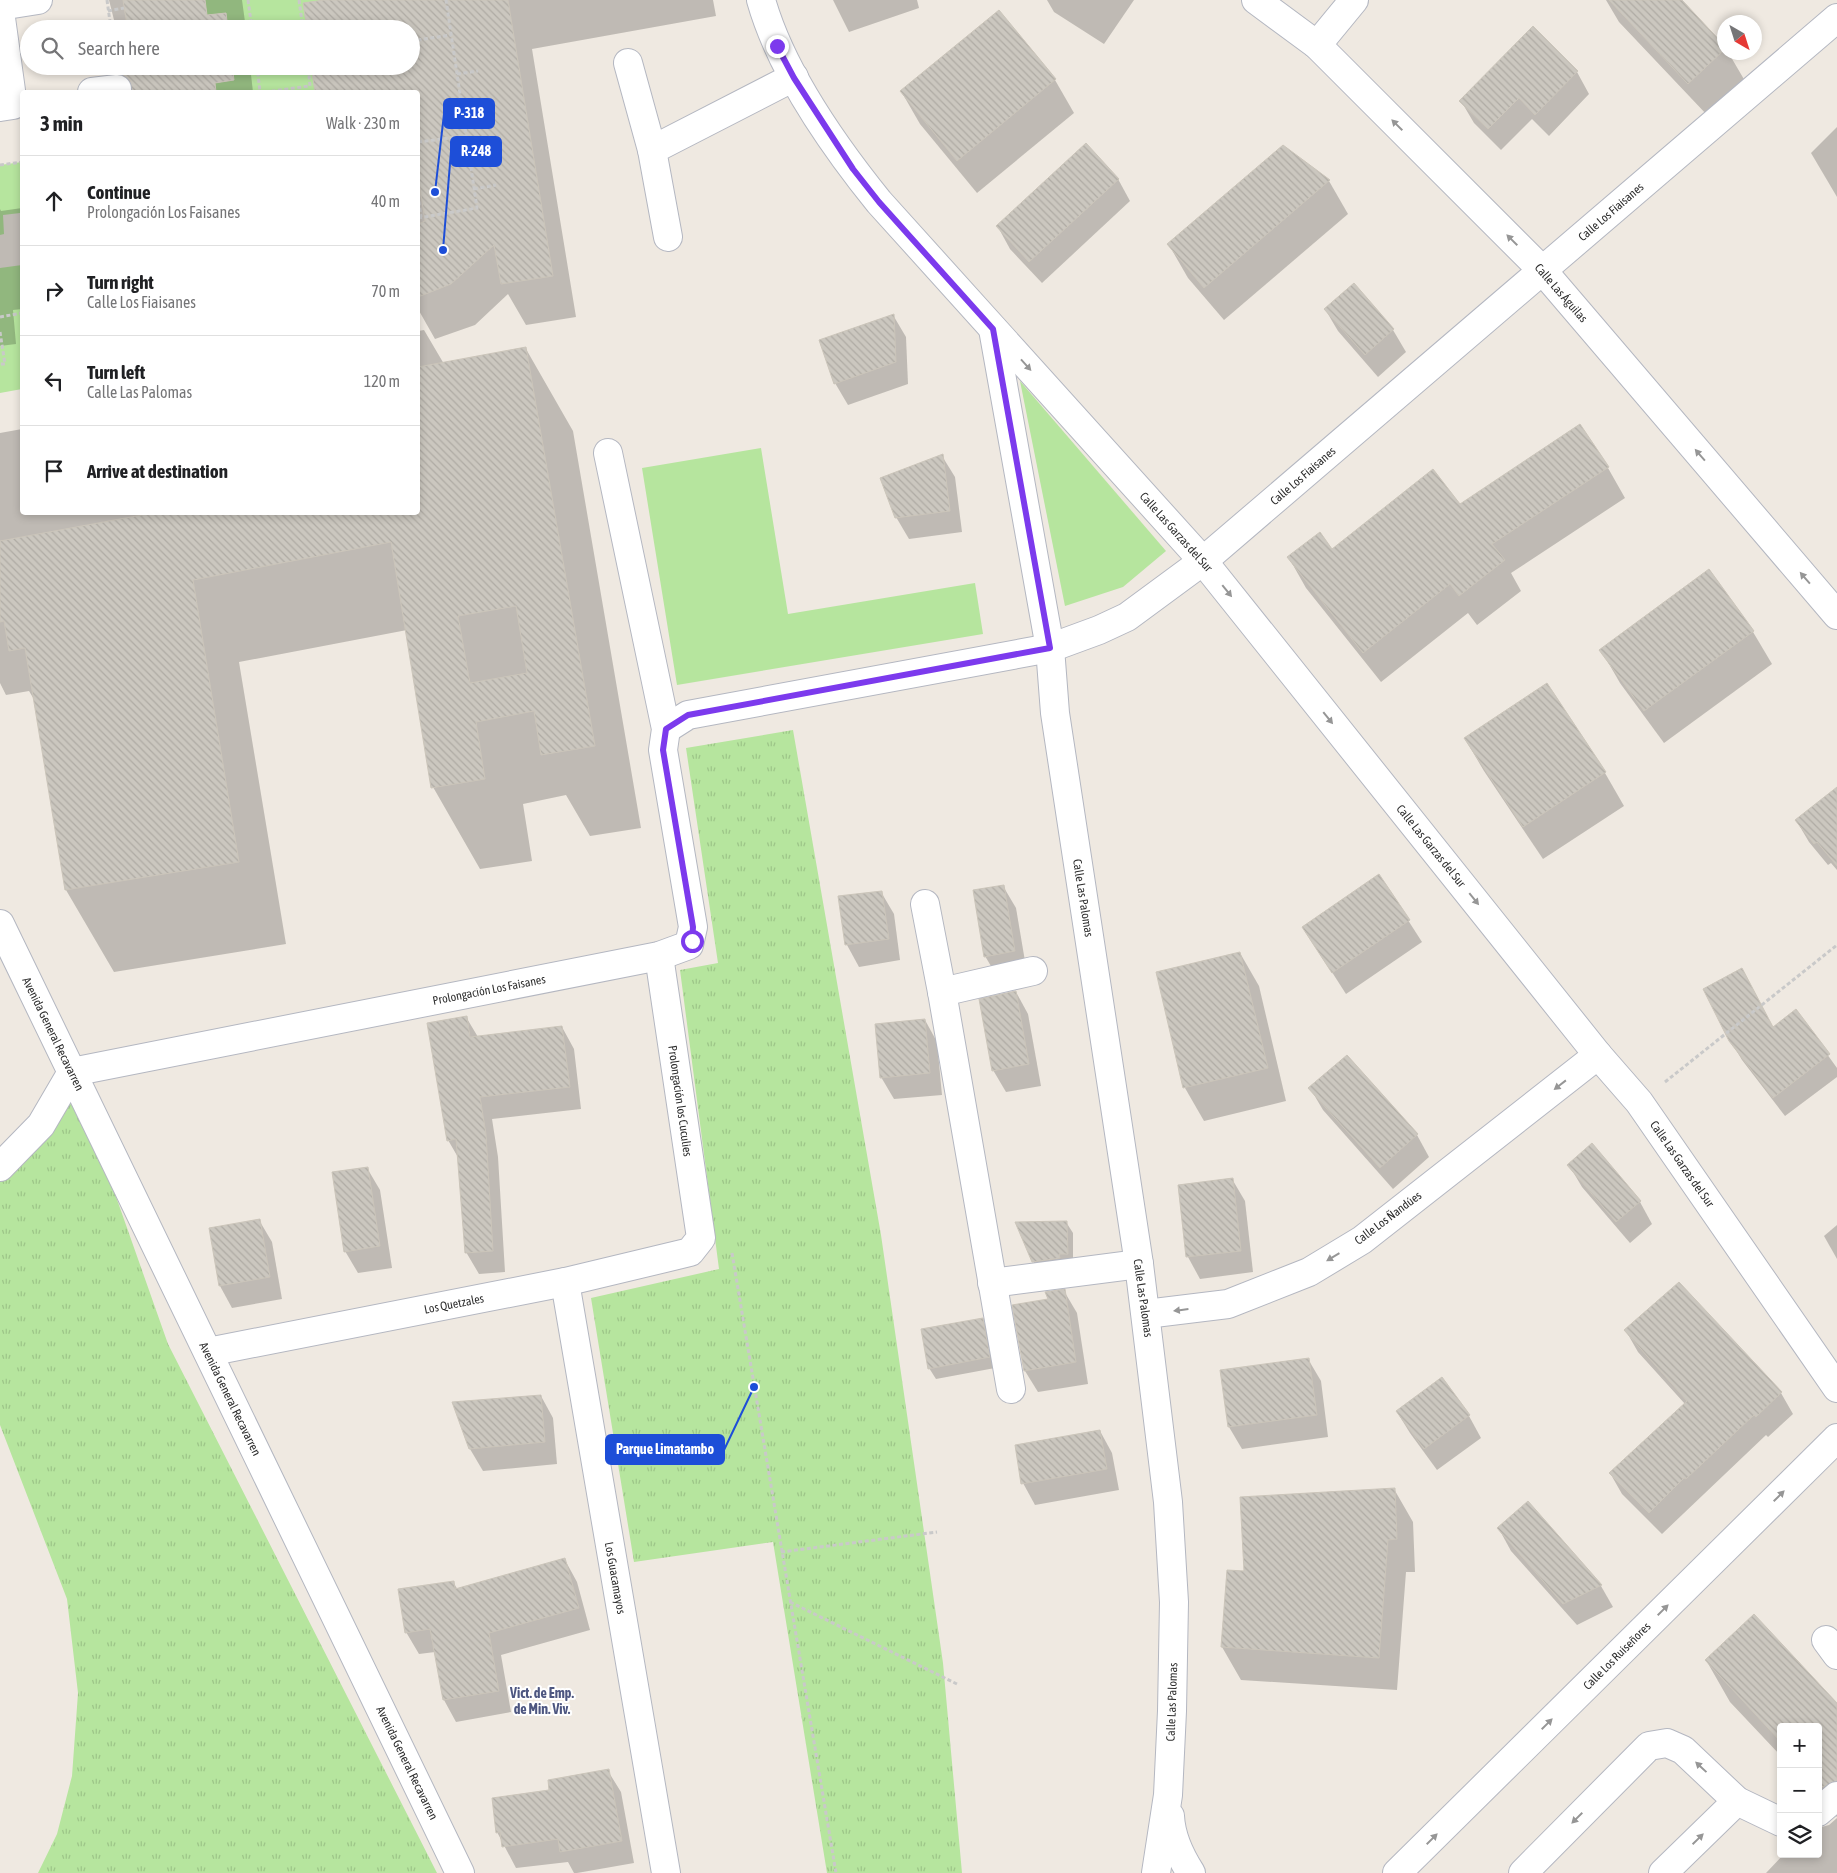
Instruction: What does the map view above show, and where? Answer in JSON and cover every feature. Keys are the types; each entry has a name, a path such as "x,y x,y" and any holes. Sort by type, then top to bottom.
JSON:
{"street":[{"path":"0,6 38,0"},
{"path":"761,0 777,46 794,78 853,169 879,202 993,329"},
{"name":"Calle Las Águilas","path":"1256,0 1317,45 1543,271 1837,615"},
{"path":"1317,45 1354,0"},
{"path":"0,11 12,105"},
{"name":"Calle Los Fiaisanes","path":"666,729 688,715 1050,648 1099,630 1127,617 1204,562 1837,18"},
{"path":"628,63 652,150 668,237"},
{"path":"652,150 794,78"},
{"name":"Calle Las Garzas del Sur","path":"993,329 1204,562 1598,1055 1639,1102 1837,1388"},
{"name":"Calle Las Palomas","path":"993,329 1050,648 1055,713 1139,1264 1168,1502 1174,1602 1168,1795 1156,1873"},
{"name":"Prolongación Los Faisanes","path":"72,1072 659,956 689,945 693,935 663,750 666,729 608,453"},
{"path":"925,904 1011,1389"},
{"name":"Avenida General Recavarren","path":"0,924 460,1873"},
{"name":"Prolongación los Cuculies","path":"659,956 700,1238 697,1245"},
{"path":"942,992 1032,971"},
{"name":"Calle Los Ñandúes","path":"1146,1314 1228,1304 1308,1272 1362,1240 1598,1055"},
{"path":"0,1167 41,1124 72,1072"},
{"name":"Los Quetzales","path":"208,1352 564,1282 690,1252 697,1245"},
{"path":"992,1283 1139,1264"},
{"name":"Los Guacamayos","path":"564,1282 666,1873"},
{"name":"Calle Los Ruiseñores","path":"1397,1873 1837,1438"},
{"path":"1523,1873 1648,1746 1667,1743 1683,1750 1737,1800 1777,1820"},
{"path":"1168,1795 1170,1827 1182,1859 1191,1873"},
{"path":"1822,1809 1837,1796"},
{"path":"1663,1873 1737,1800"}],"path":[{"path":"107,0 110,20"},
{"path":"248,0 251,20"},
{"path":"299,0 302,20"},
{"path":"420,217 477,208 446,0"},
{"path":"108,11 124,8"},
{"path":"420,40 451,35"},
{"path":"457,74 478,70"},
{"path":"258,75 260,90"},
{"path":"280,90 310,86 309,75"},
{"path":"420,142 466,136"},
{"path":"0,165 20,162"},
{"path":"474,189 496,185"},
{"path":"0,317 20,313"},
{"path":"0,332 5,364 0,364"},
{"path":"1639,1102 1837,945"},
{"path":"732,1251 836,1873"},
{"path":"782,1552 937,1532"},
{"path":"790,1602 959,1684"}],"green space":[{"path":"205,0 324,0 304,3 306,20 227,20 226,13 207,15"},
{"path":"233,75 312,75 315,90 216,90 215,83 234,80"},
{"path":"20,162 20,213 3,215 4,234 0,235 0,165"},
{"path":"20,265 20,389 0,393 0,268"},
{"path":"1020,381 1166,551 1123,587 1065,606"},
{"path":"761,448 788,614 975,583 983,634 677,685 642,468"},
{"path":"793,730 881,1235 943,1663 962,1873 827,1873 773,1542 634,1562 591,1298 719,1269 680,970 718,963 686,748"},
{"path":"72,1072 168,1344 437,1873 38,1873 57,1834 72,1776 78,1693 67,1599 0,1425 0,1167"}],"building":[{"path":"123,0 205,0 207,15 226,13 227,20 126,20"},
{"path":"324,0 508,0 553,276 501,284 494,245 451,284 420,296 420,223 425,221 420,189 420,90 315,90 312,75 420,75 420,20 306,20 303,3"},
{"path":"1609,0 1682,0 1717,38 1717,57 1688,84"},
{"path":"999,10 1056,79 957,161 900,91"},
{"path":"1533,26 1578,71 1535,115 1519,98 1488,129 1459,101"},
{"path":"124,75 233,75 234,80 215,83 216,90 132,90 130,80"},
{"path":"1086,143 1119,179 1029,262 996,226"},
{"path":"1283,145 1330,180 1204,288 1167,244"},
{"path":"1354,283 1394,329 1365,355 1324,309"},
{"path":"894,314 896,362 834,384 819,340"},
{"path":"526,347 595,746 541,755 534,711 476,722 485,779 431,788 391,542 193,580 239,862 65,890 25,648 9,651 4,621 0,622 0,541 142,515 420,515 420,367","holes":["516,606 527,673 470,683 458,616"]},
{"path":"1580,424 1609,467 1492,544 1505,560 1459,596 1450,584 1363,653 1287,557 1320,532 1332,549 1433,469 1460,504"},
{"path":"943,454 950,511 895,518 880,478"},
{"path":"1709,569 1754,631 1644,711 1599,650"},
{"path":"1547,683 1606,772 1523,827 1464,738"},
{"path":"1837,787 1837,866 1817,842 1814,844 1795,820"},
{"path":"1379,874 1410,920 1332,973 1302,927"},
{"path":"1004,885 1015,951 984,957 973,890"},
{"path":"882,891 889,939 845,945 838,896"},
{"path":"1240,952 1268,1068 1183,1088 1156,972"},
{"path":"1742,968 1773,1027 1796,1009 1830,1054 1773,1098 1729,1041 1703,989"},
{"path":"1016,991 1029,1064 992,1071 979,999"},
{"path":"467,1016 470,1037 562,1026 570,1087 480,1097 486,1134 493,1251 465,1253 456,1139 447,1141 427,1023"},
{"path":"925,1019 930,1073 880,1078 875,1024"},
{"path":"1347,1055 1418,1134 1380,1168 1308,1088"},
{"path":"1592,1143 1641,1201 1616,1222 1567,1165"},
{"path":"368,1167 380,1246 344,1252 332,1172"},
{"path":"1233,1178 1241,1251 1186,1257 1178,1185"},
{"path":"260,1219 270,1277 219,1286 209,1228"},
{"path":"1067,1221 1068,1254 1059,1254 1060,1258 1032,1262 1015,1222"},
{"path":"1679,1282 1782,1392 1756,1417 1754,1415 1686,1479 1684,1478 1649,1513 1609,1473 1687,1401 1624,1330"},
{"path":"1065,1289 1076,1362 1024,1371 1012,1305 1048,1299 1045,1292"},
{"path":"983,1318 990,1357 928,1369 921,1329"},
{"path":"1309,1358 1317,1415 1228,1427 1220,1370"},
{"path":"1442,1377 1470,1415 1424,1449 1396,1411"},
{"path":"541,1395 545,1442 469,1449 452,1402"},
{"path":"1100,1430 1107,1469 1021,1484 1015,1445"},
{"path":"1395,1488 1397,1539 1388,1540 1379,1658 1221,1647 1227,1570 1244,1571 1240,1497"},
{"path":"1528,1501 1602,1585 1563,1604 1497,1528"},
{"path":"565,1558 579,1608 489,1633 499,1691 443,1700 430,1629 405,1633 398,1589 454,1581 455,1589"},
{"path":"1754,1614 1837,1703 1837,1781 1822,1786 1822,1723 1777,1723 1777,1738 1705,1660"},
{"path":"609,1769 622,1841 560,1852 558,1839 502,1847 500,1832 496,1833 492,1798 549,1790 548,1780"}],"place":[{"name":"P-318","path":"435,192"},
{"name":"R-248","path":"443,250"},
{"name":"Parque Limatambo","path":"754,1387"}],"district":[{"name":"Vict. de Emp. de Min. Viv.","path":"542,1702"}],"route":[{"path":"692,941 693,927 663,750 666,729 688,715 1050,648 993,329 879,202 853,169 794,78 777,46"}]}
